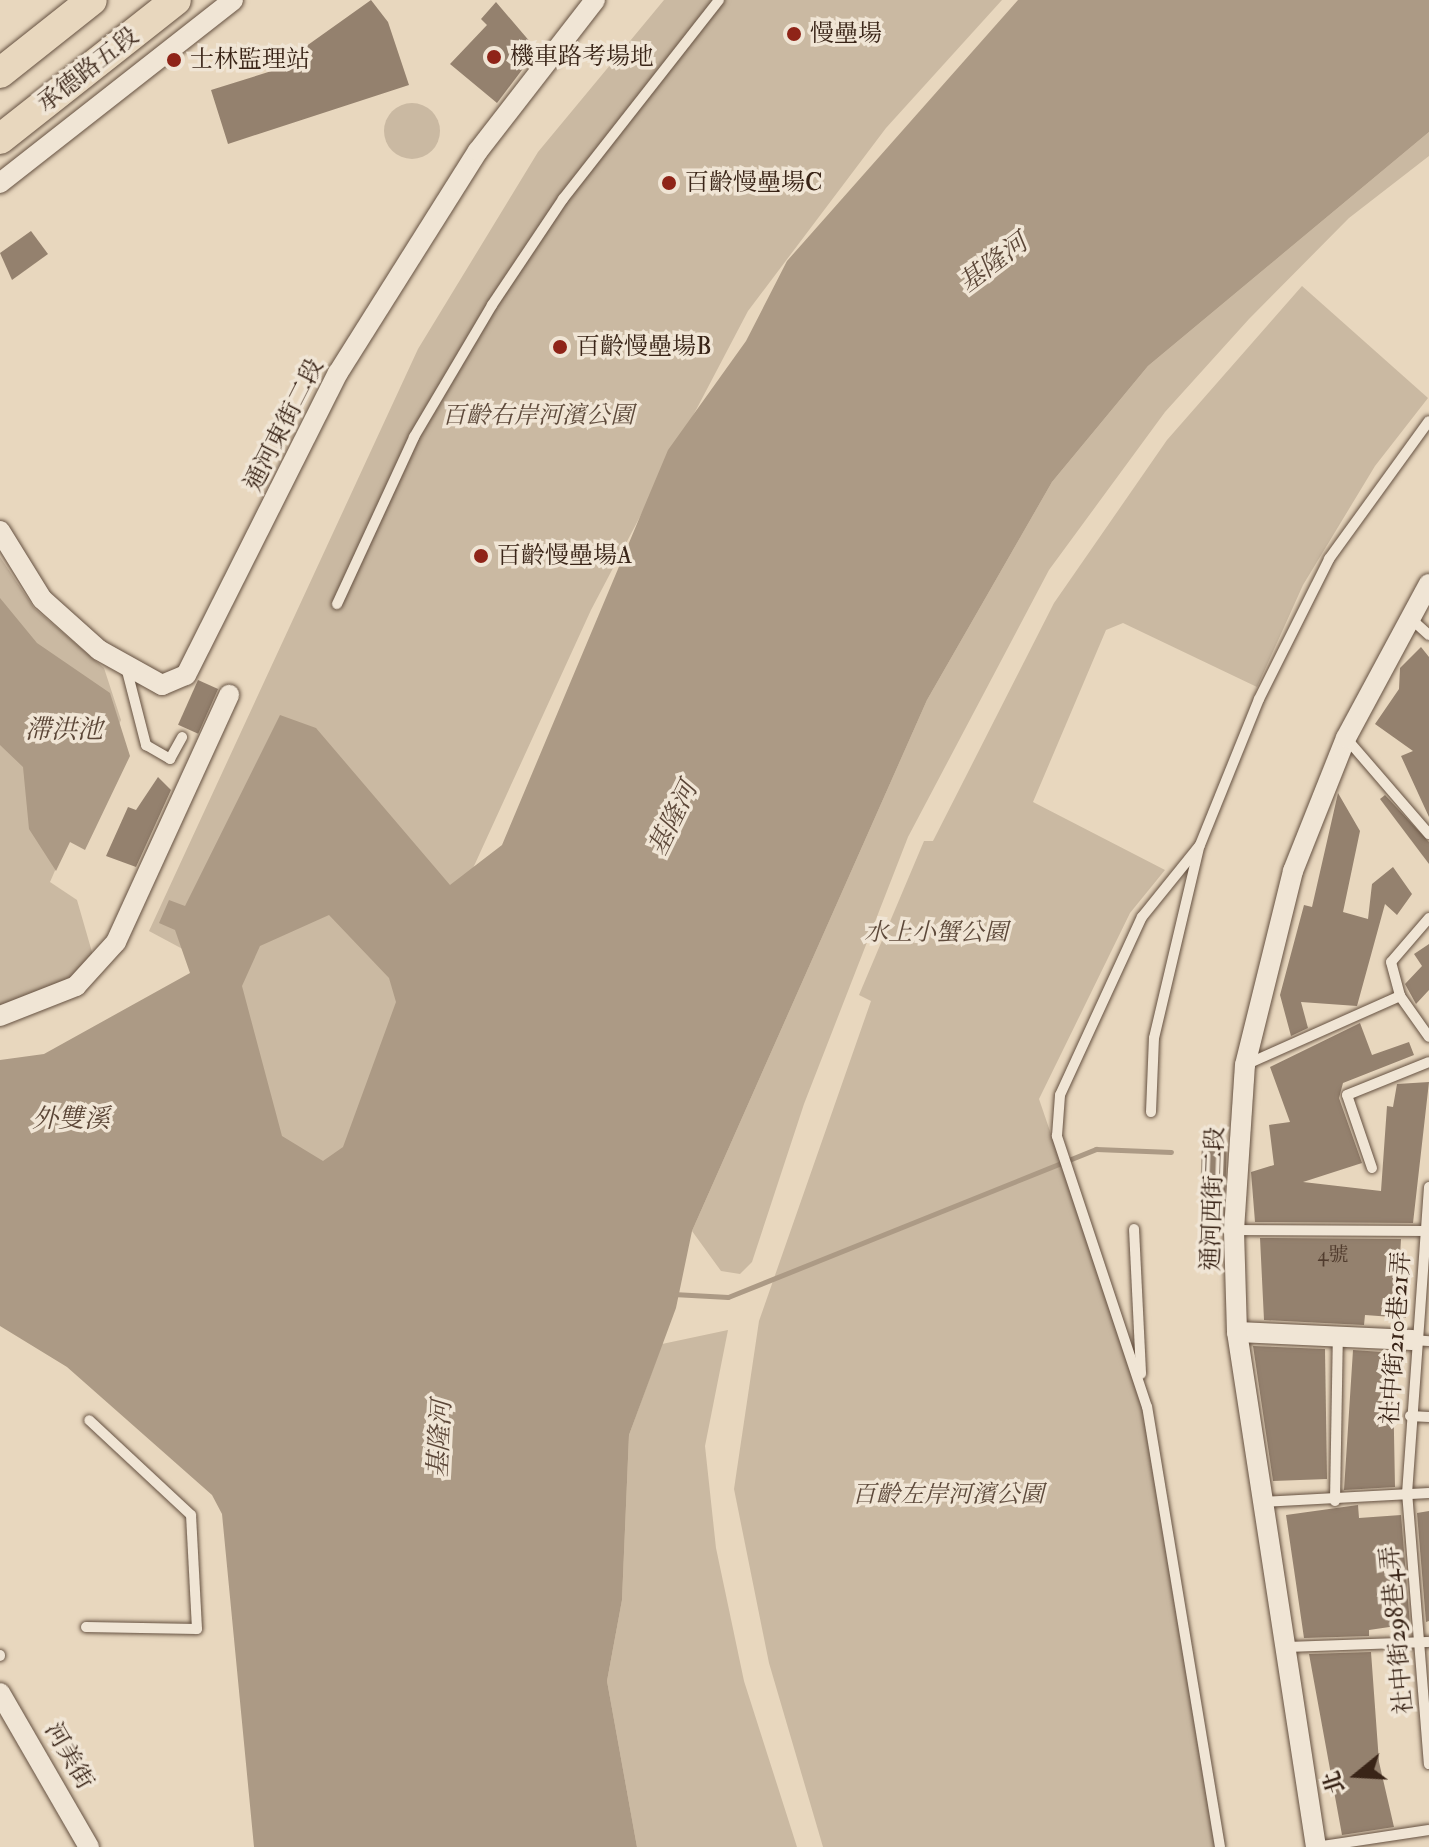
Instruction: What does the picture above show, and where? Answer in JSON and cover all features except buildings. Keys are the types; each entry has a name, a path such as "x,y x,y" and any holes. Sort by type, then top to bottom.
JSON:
{"main road":[{"path":"0,73 92,0"},
{"name":"承德路五段","path":"0,139 176,0"}],"street":[{"path":"0,183 233,0"},
{"name":"通河東街二段","path":"0,531 42,599 126,667 162,685 186,675 338,373 478,151 595,0"},
{"name":"通河西街二段","path":"1316,1847 1260,1502 1237,1332 1234,1230 1245,1065 1293,871 1346,738 1408,615 1429,584"},
{"path":"0,1016 76,986 125,922 229,695"},
{"path":"1237,1332 1421,1341"},
{"name":"河美街","path":"0,1693 89,1847"}],"lane":[{"path":"337,604 414,437 492,305 563,199 719,0"},
{"path":"1151,1112 1154,1038 1200,845 1259,699 1329,559 1429,421"},
{"path":"1408,615 1429,635"},
{"path":"126,667 146,745 170,759 182,737"},
{"path":"1346,738 1429,834"},
{"path":"1140,1377 1057,1136 1065,1074 1112,976 1142,917 1200,845"},
{"path":"1429,918 1391,962 1400,996 1429,1037"},
{"path":"1245,1065 1400,996"},
{"path":"1372,1168 1347,1095 1429,1062"},
{"name":"社中街210巷21弄","path":"1407,1492 1410,1416 1421,1341 1424,1231 1429,1187"},
{"path":"1134,1229 1140,1377 1220,1847"},
{"path":"1234,1230 1424,1231"},
{"path":"1335,1501 1338,1335"},
{"path":"1410,1416 1429,1417"},
{"path":"86,1627 197,1629 191,1515 89,1420"},
{"path":"1260,1502 1335,1501 1407,1492 1429,1493"},
{"name":"社中街298巷4弄","path":"1407,1492 1416,1641 1429,1764"},
{"path":"1283,1647 1429,1642"},
{"path":"1316,1847 1429,1830"},
{"path":"1409,1832 1412,1847"}],"green space":[{"name":"百齡右岸河濱公園","path":"664,0 1002,0 886,128 748,311 591,610 336,1168 302,1157 271,1134 205,961 149,931 418,349 538,152"},
{"path":"412,103 432,111 440,131 432,151 412,159 392,151 384,131 392,111"},
{"path":"1429,132 1429,156 1349,218 1249,319 1165,412 1049,570 908,837 804,1104 752,1262 740,1274 721,1271 692,1231 927,700 1052,482 1148,366"},
{"name":"百齡左岸河濱公園","path":"1302,286 1428,398 1375,466 1303,585 1257,687 1123,623 1106,630 1033,802 1165,870 1130,913 1039,1099 1145,1409 1219,1847 823,1847 769,1663 734,1489 759,1321 871,1001 859,995 924,841 933,841 1054,603 1167,440"},
{"path":"0,557 34,608 104,668 121,720 50,882 77,900 94,959 64,984 0,1008"},
{"path":"728,1330 705,1446 716,1548 744,1681 797,1847 637,1847 607,1681 622,1600 629,1435 662,1344"}],"water":[{"path":"1018,0 1429,0 1429,132 1148,366 1052,482 927,700 692,1231 676,1308 629,1435 622,1600 607,1681 637,1847 254,1847 222,1514 212,1495 67,1367 0,1326 0,1060 44,1054 190,973 175,930 159,923 169,900 185,906 280,715 316,728 450,885 502,845 668,450 746,341 787,261","holes":["329,915 389,978 396,1002 343,1147 323,1161 282,1136 242,986 260,946"]},
{"name":"滯洪池","path":"0,598 37,643 110,693 130,756 85,850 70,842 56,871 29,829 23,767 0,745"}],"waterway":[{"path":"673,1294 728,1297 1096,1149 1171,1152"}],"place":[{"name":"慢壘場","path":"794,34"},
{"name":"機車路考場地","path":"494,57"},
{"name":"士林監理站","path":"174,60"},
{"name":"百齡慢壘場C","path":"669,183"},
{"name":"百齡慢壘場B","path":"560,347"},
{"name":"百齡慢壘場A","path":"481,556"}],"water label":[{"name":"基隆河","path":"994,264"},
{"name":"基隆河","path":"674,819"},
{"name":"外雙溪","path":"71,1120"},
{"name":"基隆河","path":"441,1439"}],"park label":[{"name":"水上小蟹公園","path":"936,933"}]}
